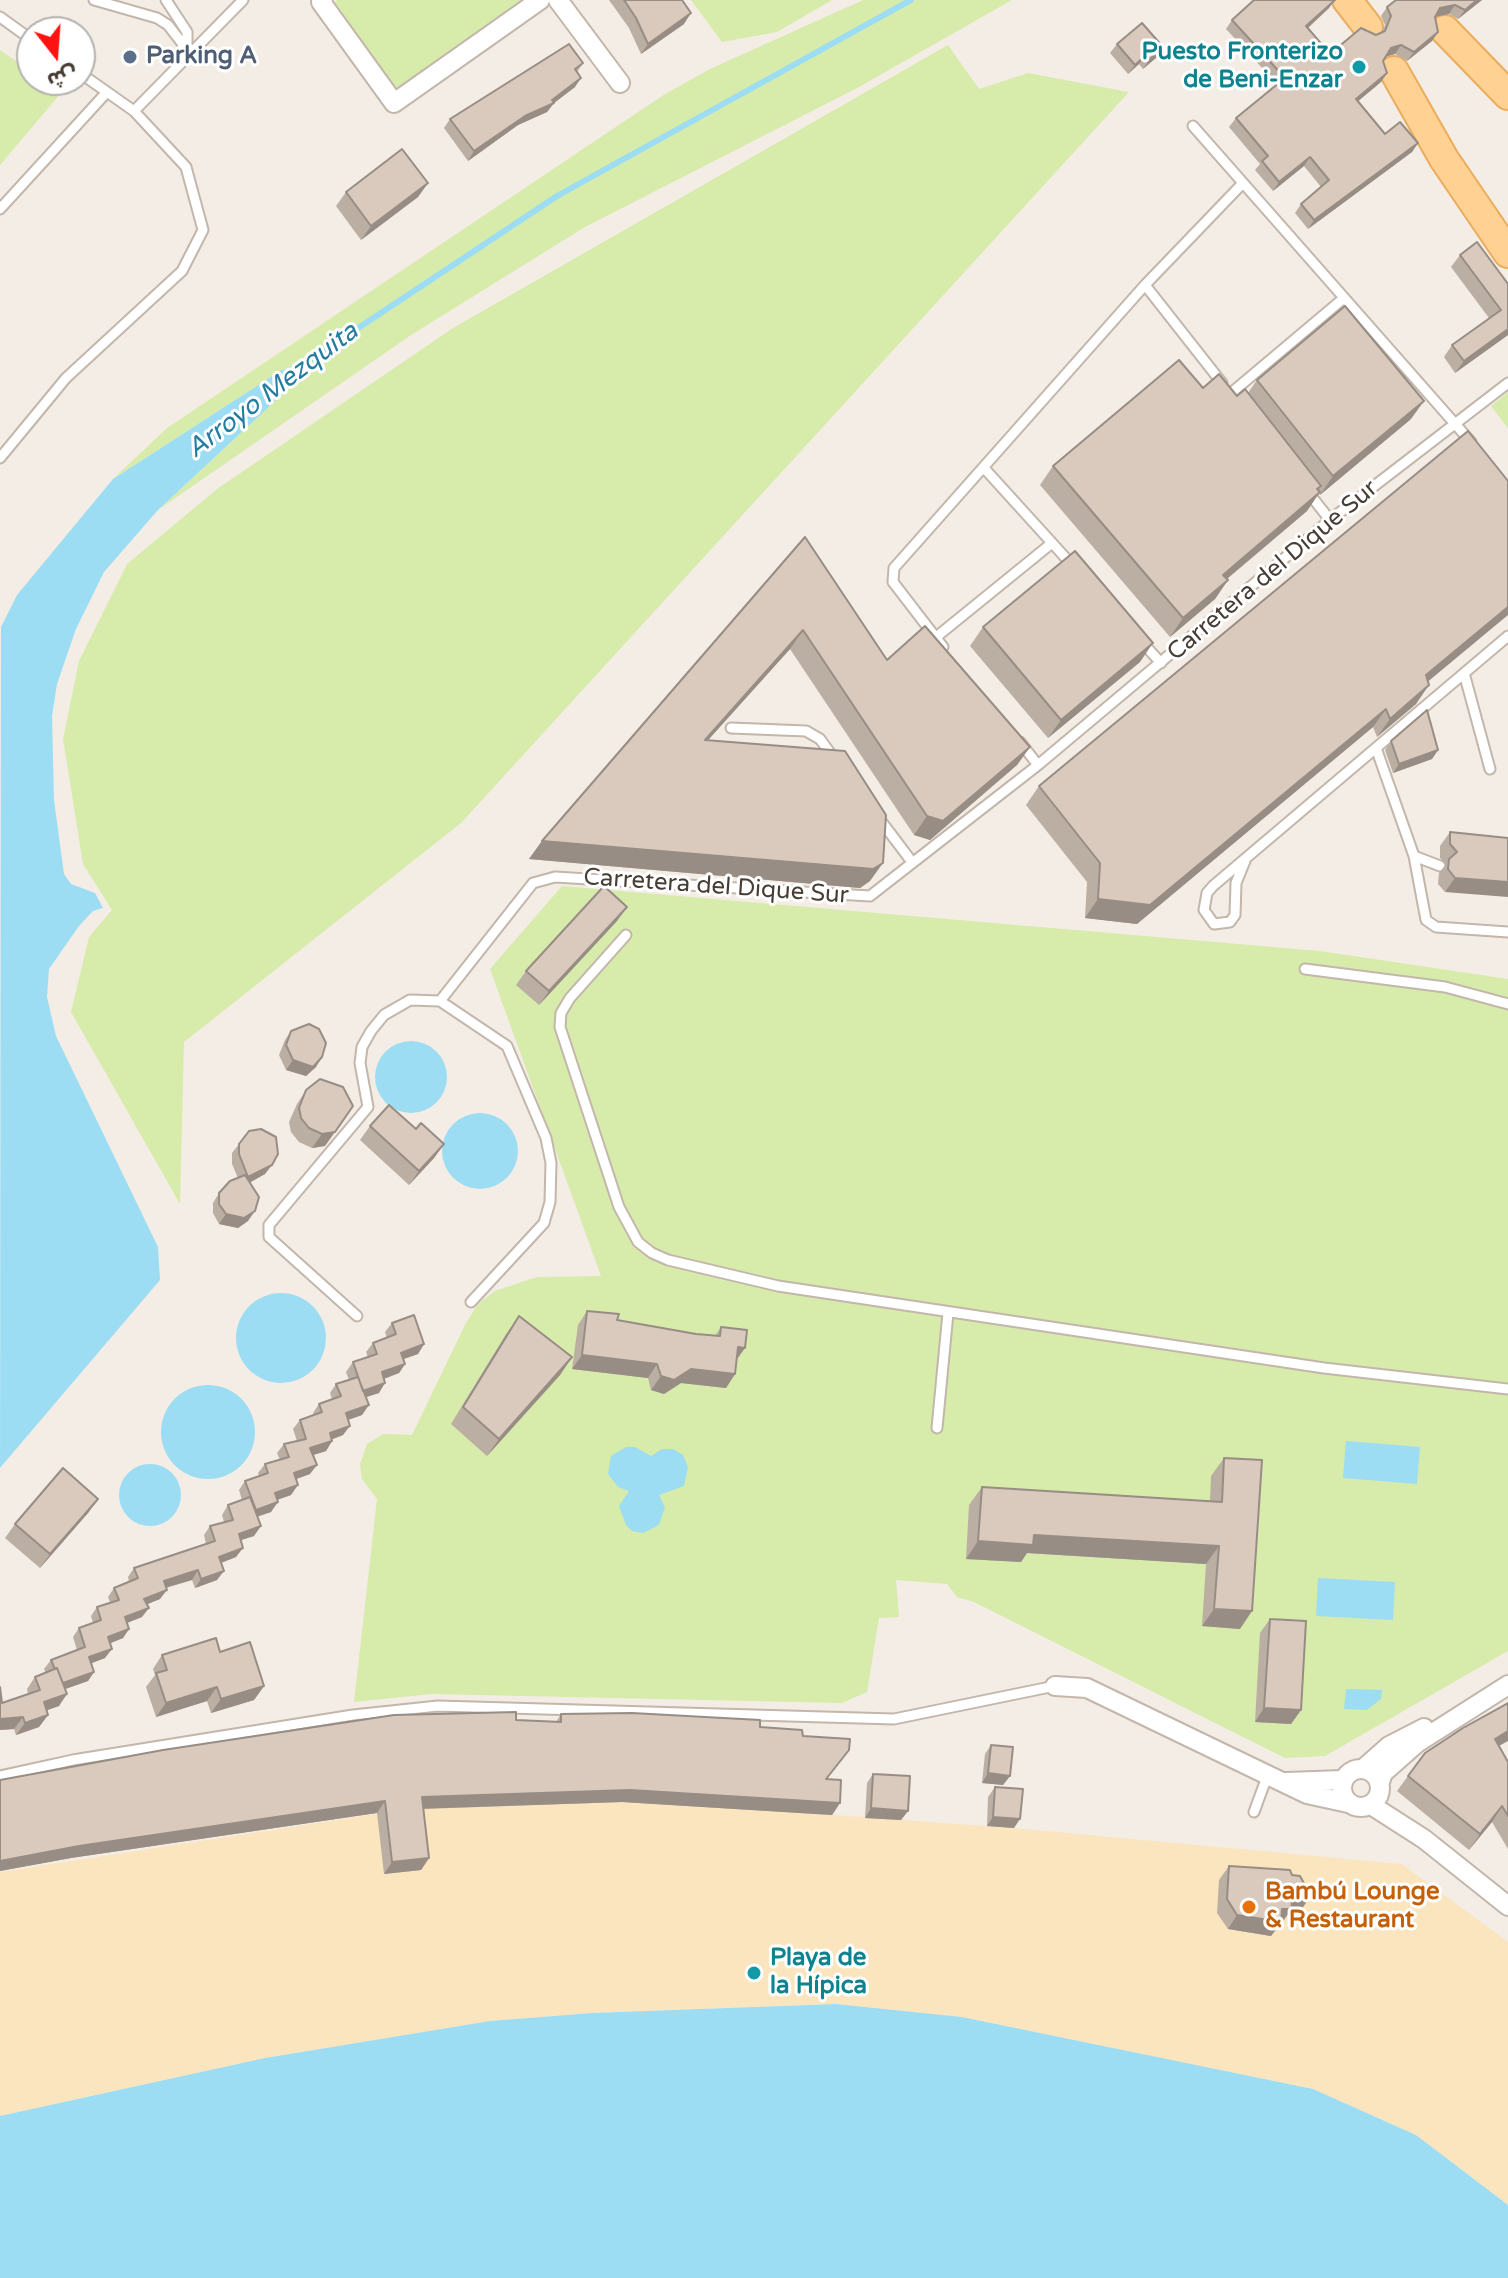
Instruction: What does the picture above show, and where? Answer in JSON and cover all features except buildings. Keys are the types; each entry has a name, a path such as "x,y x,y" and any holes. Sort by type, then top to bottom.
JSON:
{"main road":[{"path":"1347,0 1368,27"},
{"path":"1445,30 1508,95"},
{"path":"1394,71 1444,159 1508,253"}],"street":[{"path":"323,0 321,2 394,103 540,0"},
{"path":"558,0 620,83"},
{"path":"1055,1686 1087,1688 1307,1794 1355,1807 1371,1805 1379,1797 1383,1773 1399,1757 1453,1717 1508,1685"},
{"path":"1348,1803 1342,1792 1343,1780 1351,1771 1363,1769 1408,1734 1453,1717"},
{"path":"1363,1769 1374,1773 1380,1782"},
{"path":"1286,1782 1343,1780"},
{"path":"1371,1805 1424,1839 1508,1906"}],"lane":[{"path":"94,0 157,18 168,25 182,43 186,58"},
{"path":"166,0 187,32 186,58"},
{"path":"134,111 243,0"},
{"path":"0,458 66,378 182,271 203,230 186,167 134,111 96,84"},
{"path":"0,209 107,92"},
{"path":"1193,126 1481,455"},
{"path":"954,661 893,582 892,573 1145,285 1243,183"},
{"path":"1145,285 1239,406"},
{"path":"1230,394 1344,298"},
{"name":"Carretera del Dique Sur","path":"440,1001 524,892 544,879 862,897 877,892 1038,765 1330,520 1508,383"},
{"path":"984,468 1082,575"},
{"path":"1303,485 1330,520"},
{"path":"935,638 1052,543"},
{"path":"1132,630 1161,663"},
{"path":"1245,861 1236,883 1235,915 1230,922 1214,924 1204,910 1207,893 1508,636"},
{"path":"1464,673 1490,769"},
{"path":"731,728 806,731 820,739 838,764"},
{"path":"1010,730 1038,765"},
{"path":"1376,748 1414,856 1424,914 1430,925 1508,932"},
{"path":"875,813 912,862"},
{"path":"1414,856 1440,866"},
{"path":"626,935 570,998 561,1013 560,1027 619,1207 638,1242 668,1260 778,1286 948,1313 1324,1368 1508,1389"},
{"path":"1305,969 1445,987 1508,1004"},
{"path":"357,1316 269,1237 268,1229 368,1107 360,1063 362,1047 384,1015 410,1000 440,1001 507,1046 546,1138 551,1163 550,1202 544,1223 471,1302"},
{"path":"937,1428 948,1313"},
{"path":"0,1776 73,1760 338,1717 438,1706 894,1719 1055,1686"},
{"path":"1254,1812 1268,1773"}],"green space":[{"path":"337,0 523,0 394,91 332,4"},
{"path":"691,0 832,0 777,32 722,42"},
{"path":"863,0 1012,0 859,87 585,227 411,335 158,510 302,376 312,359 280,371 113,479 167,428 665,94 710,69"},
{"path":"948,45 979,89 1028,73 1129,92 461,823 184,1042 180,1204 71,1012 89,937 112,910 83,864 63,739 79,661 127,564 217,489 453,328"},
{"path":"0,50 16,61 16,96 58,96 0,165"},
{"path":"1508,392 1508,428 1491,406"},
{"path":"562,886 1320,951 1508,979 1508,1651 1325,1756 1285,1758 974,1602 957,1597 947,1584 896,1580 899,1617 879,1618 867,1692 842,1703 431,1694 354,1702 377,1499 362,1479 360,1464 367,1444 383,1434 412,1435 465,1325 478,1304 495,1291 537,1277 601,1276 490,969"}],"sand":[{"name":"Playa de la Hípica","path":"641,1801 1014,1828 1402,1864 1508,1942 1508,2205 1416,2135 1313,2089 962,2017 836,2004 592,2013 490,2021 265,2058 0,2116 0,1872 408,1809"}],"water":[{"path":"313,358 302,376 158,510 104,572 76,629 57,684 52,716 54,800 64,874 71,884 95,893 103,908 93,911 79,926 49,969 47,997 56,1036 158,1247 160,1280 0,1468 1,627 17,595 113,479 280,371"},
{"path":"411,1041 431,1047 441,1057 447,1077 441,1097 431,1107 411,1113 391,1107 381,1097 375,1077 381,1057 391,1047"},
{"path":"480,1113 494,1116 507,1124 515,1137 518,1151 515,1165 507,1178 494,1186 480,1189 466,1186 453,1178 445,1165 442,1151 445,1137 453,1124 466,1116"},
{"path":"272,1293 290,1293 306,1300 319,1313 326,1329 326,1347 319,1363 306,1376 290,1383 272,1383 256,1376 243,1363 236,1347 236,1329 243,1313 256,1300"},
{"path":"208,1385 226,1389 241,1399 251,1414 255,1432 251,1450 241,1465 226,1475 208,1479 190,1475 175,1465 165,1450 161,1432 165,1414 175,1399 190,1389"},
{"path":"1346,1441 1420,1447 1417,1484 1343,1478"},
{"path":"626,1447 635,1447 651,1456 662,1449 673,1449 683,1455 688,1467 684,1486 659,1495 665,1507 659,1525 643,1533 632,1531 626,1525 619,1506 629,1491 618,1487 608,1474 611,1456"},
{"path":"150,1464 162,1466 172,1473 179,1483 179,1507 172,1517 162,1524 150,1526 138,1524 128,1517 121,1507 119,1495 121,1483 128,1473 138,1466"},
{"path":"1318,1578 1395,1582 1393,1620 1316,1616"},
{"path":"1346,1689 1382,1690 1381,1699 1367,1710 1344,1709"},
{"path":"836,2004 962,2017 1313,2089 1416,2135 1508,2205 1508,2278 0,2278 0,2116 265,2058 490,2021 592,2013"}],"waterway":[{"name":"Arroyo Mezquita","path":"307,362 557,196 911,0"}],"place":[{"name":"Parking A","path":"130,57"},
{"name":"Puesto Fronterizo de Beni-Enzar","path":"1359,67"},
{"name":"Bambú Lounge & Restaurant","path":"1249,1907"},
{"name":"Playa de la Hípica","path":"754,1973"}]}
